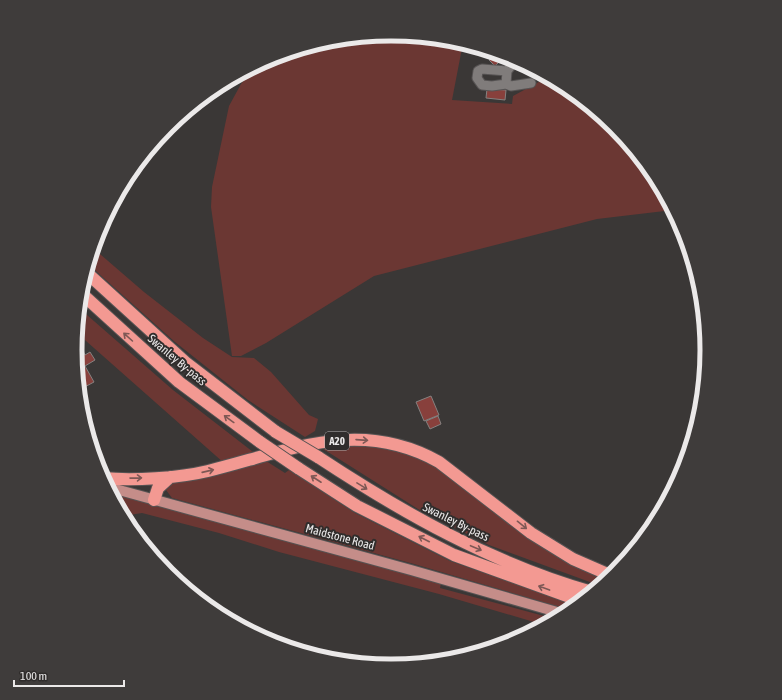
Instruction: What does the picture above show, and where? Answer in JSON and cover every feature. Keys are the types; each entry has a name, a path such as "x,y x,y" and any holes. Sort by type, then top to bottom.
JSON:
{"highway":[{"name":"Swanley By-pass","path":"91,277 185,362 276,432 412,516 464,542 568,585 585,590"},
{"name":"Swanley By-pass","path":"87,298 179,382 260,442 357,506 454,555 574,599"},
{"name":"A20","path":"110,478 170,477 206,472 321,442 360,439 397,444 423,453 439,462 531,533 573,559 604,573"},
{"path":"154,500 158,488 170,477"}],"main road":[{"name":"Maidstone Road","path":"115,489 425,573 556,612"}],"lane":[{"path":"506,84 507,71 511,66"},
{"path":"507,71 482,69 477,73 477,78 482,85 492,86 506,84 511,86 531,83"}],"shaded area":[{"path":"391,41 431,44 462,50 452,100 512,104 513,96 542,80 546,82 563,93 595,118 623,146 648,178 667,211 597,219 374,276 266,343 241,356 232,356 211,207 212,187 229,106 246,77 254,73 292,57 331,47"},
{"path":"98,252 144,292 203,338 232,357 254,358 271,372 309,415 318,419 315,431 305,437 248,400 175,342 93,269"},
{"path":"85,313 173,390 257,455 224,463 83,338"},
{"path":"363,444 397,450 429,462 602,575 593,583 489,545 418,509 320,447"},
{"path":"266,461 285,473 289,470 355,513 450,561 569,603 562,608 414,564 172,498 166,490 171,482"},
{"path":"118,494 441,583 440,588 547,617 536,623 439,594 279,552 219,533 142,513 130,515"}],"building":[{"path":"491,58 500,61 495,66 489,60"},
{"path":"487,89 506,90 505,100 486,98"},
{"path":"82,349 85,355 90,352 95,360 85,366 94,382 85,387"},
{"path":"431,396 439,415 424,421 416,402"},
{"path":"438,416 441,424 430,429 426,421"}]}
